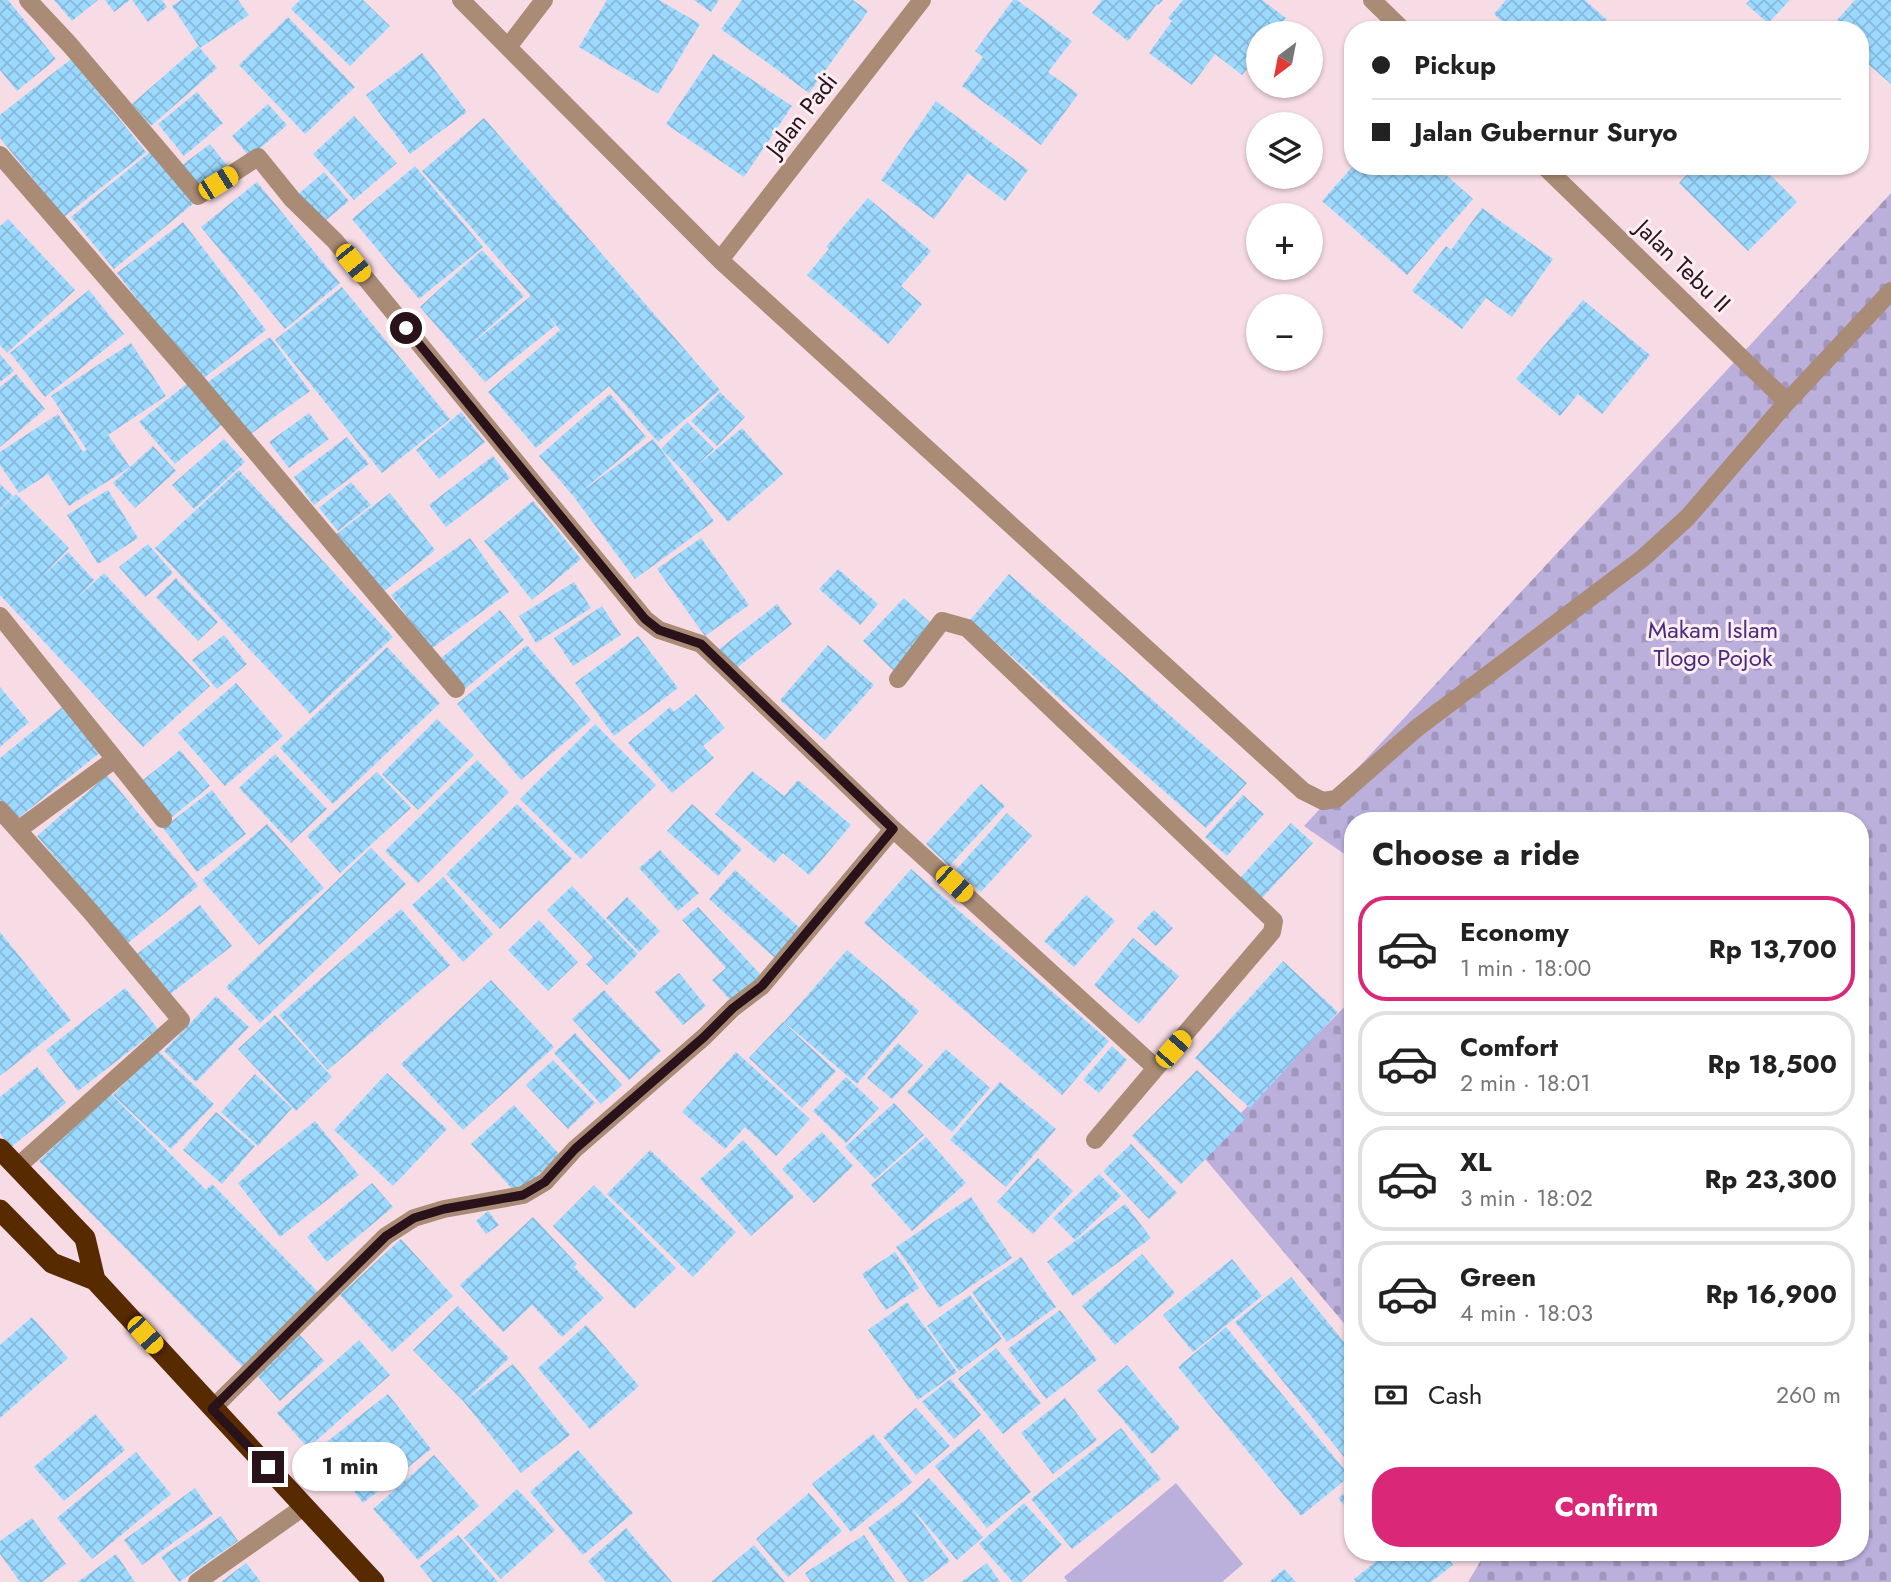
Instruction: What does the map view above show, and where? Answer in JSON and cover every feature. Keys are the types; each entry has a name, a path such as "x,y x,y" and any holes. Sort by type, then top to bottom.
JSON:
{"highway":[{"path":"0,1149 85,1238 95,1280"},
{"path":"0,1210 52,1263 95,1280 374,1582"}],"street":[{"path":"28,0 70,44 198,196 258,157 292,199 335,241 645,619 659,630 701,644 893,829 1156,1068"},
{"path":"461,0 720,260 1303,791 1323,802 1336,799 1417,728 1643,558 1688,517 1787,402 1891,291"},
{"path":"508,47 544,0"},
{"name":"Jalan Padi","path":"720,260 922,0"},
{"path":"1376,1 1395,21"},
{"path":"0,155 190,374 456,689"},
{"name":"Jalan Tebu II","path":"1553,175 1787,402"},
{"path":"0,616 163,819"},
{"path":"898,679 942,621 967,628 1274,921 1272,932 1095,1140"},
{"path":"18,830 115,759"},
{"path":"0,810 91,912 181,1020 17,1167"},
{"path":"212,1409 386,1236 414,1218 444,1209 517,1197 545,1182 575,1149 704,1037 733,1008 762,986 893,829"},
{"path":"197,1582 305,1506"}],"green space":[{"name":"Makam Islam Tlogo Pojok","path":"1891,193 1891,1582 1468,1582 1481,1561 1869,1561 1869,812 1344,812 1344,854 1304,826"},
{"path":"1344,1007 1344,1323 1201,1154"},
{"path":"1176,1483 1243,1564 1222,1582 1068,1582 1064,1577"}],"building":[{"path":"0,0 8,0 56,59 17,91 0,70"},
{"path":"54,0 98,0 72,21"},
{"path":"105,0 130,0 114,12"},
{"path":"132,0 162,0 167,7 148,22"},
{"path":"181,0 238,0 249,15 200,48 172,6"},
{"path":"300,0 363,0 390,26 350,66 291,9"},
{"path":"607,0 659,0 700,24 658,94 579,47"},
{"path":"694,0 719,0 711,12"},
{"path":"742,0 853,0 868,11 809,93 721,29"},
{"path":"1013,0 1017,0 1072,41 1048,72 1078,94 1041,145 962,86 983,57 975,51"},
{"path":"1102,0 1163,0 1128,41 1092,13"},
{"path":"1183,0 1262,0 1286,18 1284,21 1246,21 1246,70 1242,75 1215,54 1192,85 1149,53 1172,21 1168,18"},
{"path":"1506,0 1585,0 1607,20 1501,21 1494,14"},
{"path":"1750,0 1790,0 1770,21 1766,21 1746,4"},
{"path":"1855,0 1891,0 1891,84 1869,65 1869,21 1836,21"},
{"path":"288,17 355,87 305,134 239,65"},
{"path":"198,46 217,68 151,126 132,104"},
{"path":"422,53 467,112 410,154 366,95"},
{"path":"713,54 792,106 744,177 666,124"},
{"path":"71,59 146,152 64,217 0,138 0,115"},
{"path":"197,92 223,123 184,156 158,124"},
{"path":"936,101 1028,170 1005,201 968,173 934,219 881,180"},
{"path":"268,104 287,125 250,157 232,136"},
{"path":"354,116 397,163 354,200 313,154"},
{"path":"484,118 720,390 658,442 609,386 536,448 488,392 560,330 545,312 555,326 485,382 420,307 482,250 524,296 469,346 531,296 422,171"},
{"path":"210,144 229,168 200,191 181,166"},
{"path":"151,151 194,203 114,269 71,217"},
{"path":"415,166 483,247 419,299 352,219"},
{"path":"324,172 349,201 320,225 295,197"},
{"path":"1345,175 1446,175 1473,199 1407,275 1322,201"},
{"path":"1687,175 1770,175 1797,202 1748,251 1679,183"},
{"path":"257,182 340,283 285,329 201,227"},
{"path":"868,198 931,251 901,286 922,304 888,344 807,275 829,249 826,247"},
{"path":"1482,208 1553,259 1512,317 1486,298 1462,329 1412,291 1446,246 1451,250"},
{"path":"8,219 75,290 7,353 0,345 0,226"},
{"path":"183,222 266,330 200,381 117,273"},
{"path":"342,287 450,419 382,473 275,340"},
{"path":"89,290 124,334 45,397 10,353"},
{"path":"1583,300 1650,355 1602,414 1578,394 1560,416 1516,379"},
{"path":"270,337 310,391 248,436 208,382"},
{"path":"131,343 166,396 108,435 130,467 69,506 48,474 19,493 0,465 0,452 58,414 83,452 87,450 51,396"},
{"path":"0,354 14,371 0,382"},
{"path":"16,374 45,409 0,447 0,387"},
{"path":"189,382 223,424 175,464 139,422"},
{"path":"720,392 745,417 717,446 691,421"},
{"path":"610,394 646,437 581,492 653,439 714,521 635,579 574,497 539,456"},
{"path":"461,412 485,442 439,479 416,450"},
{"path":"309,413 329,439 289,468 269,442"},
{"path":"687,422 714,449 694,468 742,428 783,474 728,522 661,449"},
{"path":"347,437 369,464 314,505 294,477"},
{"path":"224,439 245,462 194,509 172,485"},
{"path":"153,446 176,471 135,508 113,483"},
{"path":"493,456 510,478 446,527 429,505"},
{"path":"239,470 393,637 310,714 155,548"},
{"path":"351,482 371,505 338,531 319,508"},
{"path":"0,484 13,496 0,509"},
{"path":"108,490 138,538 98,564 67,515"},
{"path":"390,493 435,550 382,593 335,535"},
{"path":"16,494 69,548 41,578 68,552 94,580 76,599 104,573 210,686 143,747 0,595 0,510"},
{"path":"533,501 581,559 532,600 484,541"},
{"path":"470,538 509,592 431,649 391,595"},
{"path":"701,538 749,605 705,636 657,569"},
{"path":"148,544 173,573 145,597 119,567"},
{"path":"838,569 878,604 860,625 819,589"},
{"path":"1009,574 1247,783 1206,828 970,620"},
{"path":"176,578 218,622 198,641 156,597"},
{"path":"574,582 591,608 536,643 519,616"},
{"path":"904,598 936,628 894,671 863,641"},
{"path":"777,604 792,624 734,670 718,650"},
{"path":"602,606 621,635 573,666 554,638"},
{"path":"500,610 524,640 465,689 440,659"},
{"path":"224,635 247,664 217,689 192,660"},
{"path":"638,636 678,688 614,736 575,683"},
{"path":"527,645 591,720 521,780 457,704"},
{"path":"828,645 874,685 825,740 780,700"},
{"path":"387,647 440,703 333,804 280,748"},
{"path":"236,683 283,736 225,786 178,733"},
{"path":"0,687 29,722 0,747"},
{"path":"696,694 725,728 703,746 714,758 672,793 628,743 670,707 674,712"},
{"path":"65,705 102,751 12,823 0,809 0,758"},
{"path":"437,719 474,755 418,810 382,774"},
{"path":"595,724 656,785 581,859 520,799"},
{"path":"180,750 210,786 172,817 143,780"},
{"path":"275,754 327,809 291,843 239,788"},
{"path":"477,760 509,792 418,883 385,851"},
{"path":"752,771 784,796 798,780 851,825 809,875 783,853 774,863 715,814"},
{"path":"377,772 411,808 340,873 307,836"},
{"path":"107,775 198,886 128,943 37,836"},
{"path":"981,784 1005,806 949,866 926,844"},
{"path":"212,790 246,834 197,872 163,828"},
{"path":"1243,795 1264,814 1227,856 1205,837"},
{"path":"517,804 572,859 500,929 446,874"},
{"path":"692,804 742,849 718,876 667,831"},
{"path":"1007,813 1032,836 981,892 956,870"},
{"path":"1291,823 1313,843 1261,899 1239,879"},
{"path":"267,824 324,888 259,945 202,880"},
{"path":"371,848 406,884 260,1023 226,987"},
{"path":"660,850 699,893 678,911 639,868"},
{"path":"911,869 1109,1041 1062,1095 864,923"},
{"path":"735,870 801,929 775,958 709,899"},
{"path":"443,877 493,934 463,962 412,905"},
{"path":"572,886 638,954 607,985 586,964 593,957 547,910"},
{"path":"1086,895 1115,921 1074,967 1044,941"},
{"path":"627,897 660,931 639,952 606,918"},
{"path":"200,905 232,946 169,995 137,954"},
{"path":"698,907 761,975 732,1002 712,980 726,968 682,920"},
{"path":"401,909 450,965 328,1070 279,1015"},
{"path":"1154,910 1173,928 1156,946 1137,928"},
{"path":"539,920 578,962 548,991 508,950"},
{"path":"0,932 71,1020 0,1076"},
{"path":"1133,938 1179,976 1139,1024 1094,985"},
{"path":"847,950 919,1011 857,1084 784,1022"},
{"path":"1283,961 1338,1012 1250,1108 1195,1058"},
{"path":"679,973 706,1006 683,1025 655,992"},
{"path":"491,980 554,1047 463,1130 401,1064"},
{"path":"125,988 158,1029 78,1091 46,1050"},
{"path":"604,990 661,1051 629,1080 572,1019"},
{"path":"216,996 249,1027 196,1082 164,1051"},
{"path":"275,1015 332,1077 296,1111 238,1049"},
{"path":"783,1022 836,1071 802,1108 749,1058"},
{"path":"575,1033 622,1085 601,1104 554,1053"},
{"path":"898,1043 923,1065 892,1099 867,1078"},
{"path":"1112,1046 1127,1060 1099,1093 1083,1080"},
{"path":"946,1049 990,1088 952,1132 907,1092"},
{"path":"157,1050 214,1104 171,1149 113,1095"},
{"path":"736,1052 810,1119 776,1156 745,1127 725,1149 682,1112"},
{"path":"553,1060 595,1103 568,1129 526,1085"},
{"path":"37,1067 66,1103 11,1147 0,1133 0,1097"},
{"path":"1197,1070 1246,1118 1181,1184 1132,1136"},
{"path":"387,1073 447,1129 393,1186 334,1130"},
{"path":"255,1074 292,1108 258,1146 221,1112"},
{"path":"846,1077 879,1108 846,1143 813,1111"},
{"path":"1000,1082 1056,1129 1006,1187 950,1140"},
{"path":"109,1092 206,1190 212,1184 320,1294 244,1368 39,1161"},
{"path":"894,1103 924,1135 875,1179 845,1147"},
{"path":"514,1105 560,1155 517,1194 471,1144"},
{"path":"216,1112 255,1146 222,1184 183,1150"},
{"path":"315,1121 359,1175 280,1237 238,1183"},
{"path":"822,1132 853,1166 814,1203 782,1169"},
{"path":"926,1137 966,1183 912,1231 871,1185"},
{"path":"743,1140 794,1197 751,1236 700,1179"},
{"path":"1131,1144 1177,1193 1149,1219 1103,1171"},
{"path":"650,1150 736,1232 693,1277 607,1194"},
{"path":"1038,1158 1073,1191 1033,1234 997,1202"},
{"path":"1099,1174 1121,1196 1075,1240 1053,1218"},
{"path":"372,1183 393,1207 327,1262 307,1237"},
{"path":"594,1185 676,1268 634,1309 553,1226"},
{"path":"971,1197 1012,1258 939,1308 896,1247"},
{"path":"1125,1204 1151,1238 1073,1296 1047,1262"},
{"path":"488,1211 499,1225 486,1234 476,1221"},
{"path":"533,1217 577,1264 574,1267 604,1298 562,1337 532,1305 503,1332 460,1285"},
{"path":"401,1239 453,1296 392,1352 340,1295"},
{"path":"895,1252 919,1288 886,1310 862,1274"},
{"path":"1142,1254 1175,1293 1115,1345 1082,1306"},
{"path":"1021,1257 1056,1307 1007,1342 972,1292"},
{"path":"1232,1259 1262,1296 1193,1352 1163,1315"},
{"path":"1291,1277 1344,1342 1344,1457 1235,1322"},
{"path":"970,1295 1002,1339 959,1371 927,1326"},
{"path":"907,1302 957,1372 918,1400 868,1330"},
{"path":"458,1306 509,1358 466,1400 513,1364 570,1435 521,1473 464,1402 413,1350"},
{"path":"1060,1310 1097,1360 1046,1399 1008,1349"},
{"path":"32,1317 68,1358 0,1418 0,1345"},
{"path":"586,1325 639,1386 590,1429 538,1368"},
{"path":"1226,1327 1344,1469 1344,1481 1301,1516 1178,1367"},
{"path":"298,1333 324,1361 280,1401 255,1373"},
{"path":"359,1340 390,1375 308,1448 277,1413"},
{"path":"996,1348 1041,1403 1003,1434 958,1379"},
{"path":"1127,1365 1180,1428 1152,1454 1097,1390"},
{"path":"950,1379 981,1415 954,1439 922,1402"},
{"path":"388,1394 431,1449 363,1503 320,1447"},
{"path":"1065,1398 1097,1440 1053,1474 1021,1433"},
{"path":"916,1408 950,1446 916,1475 883,1437"},
{"path":"95,1414 125,1450 64,1501 34,1467"},
{"path":"1121,1428 1161,1479 1072,1549 1031,1499"},
{"path":"979,1429 1031,1492 987,1528 935,1466"},
{"path":"873,1434 912,1482 851,1532 812,1484"},
{"path":"578,1450 633,1513 583,1555 530,1492"},
{"path":"136,1452 171,1494 92,1559 57,1518"},
{"path":"434,1455 479,1506 418,1560 373,1509"},
{"path":"929,1478 983,1537 957,1560 909,1505 950,1561 922,1582 909,1582 868,1528"},
{"path":"195,1488 213,1514 142,1565 124,1540"},
{"path":"517,1489 555,1530 501,1579 464,1538"},
{"path":"809,1493 842,1531 788,1577 756,1539"},
{"path":"1344,1494 1344,1505 1338,1498"},
{"path":"1024,1503 1062,1545 1021,1582 1013,1582 979,1544"},
{"path":"221,1516 238,1541 179,1582 161,1557"},
{"path":"32,1518 66,1564 42,1582 20,1582 0,1554 0,1541"},
{"path":"626,1528 672,1582 606,1582 588,1561"},
{"path":"458,1535 498,1582 433,1582 420,1566"},
{"path":"864,1535 895,1582 811,1582 805,1573"},
{"path":"754,1545 785,1582 711,1582"},
{"path":"116,1554 135,1582 77,1582 85,1577"},
{"path":"1377,1561 1450,1561 1453,1565 1431,1582 1356,1582 1354,1579"},
{"path":"246,1563 261,1582 221,1582"},
{"path":"987,1563 1000,1582 961,1582"},
{"path":"1284,1569 1296,1582 1269,1582"}],"route":[{"path":"268,1467 212,1409 386,1236 414,1218 444,1209 510,1199 545,1182 575,1149 704,1037 733,1008 762,986 893,829 701,644 659,630 645,619 406,328"}]}
